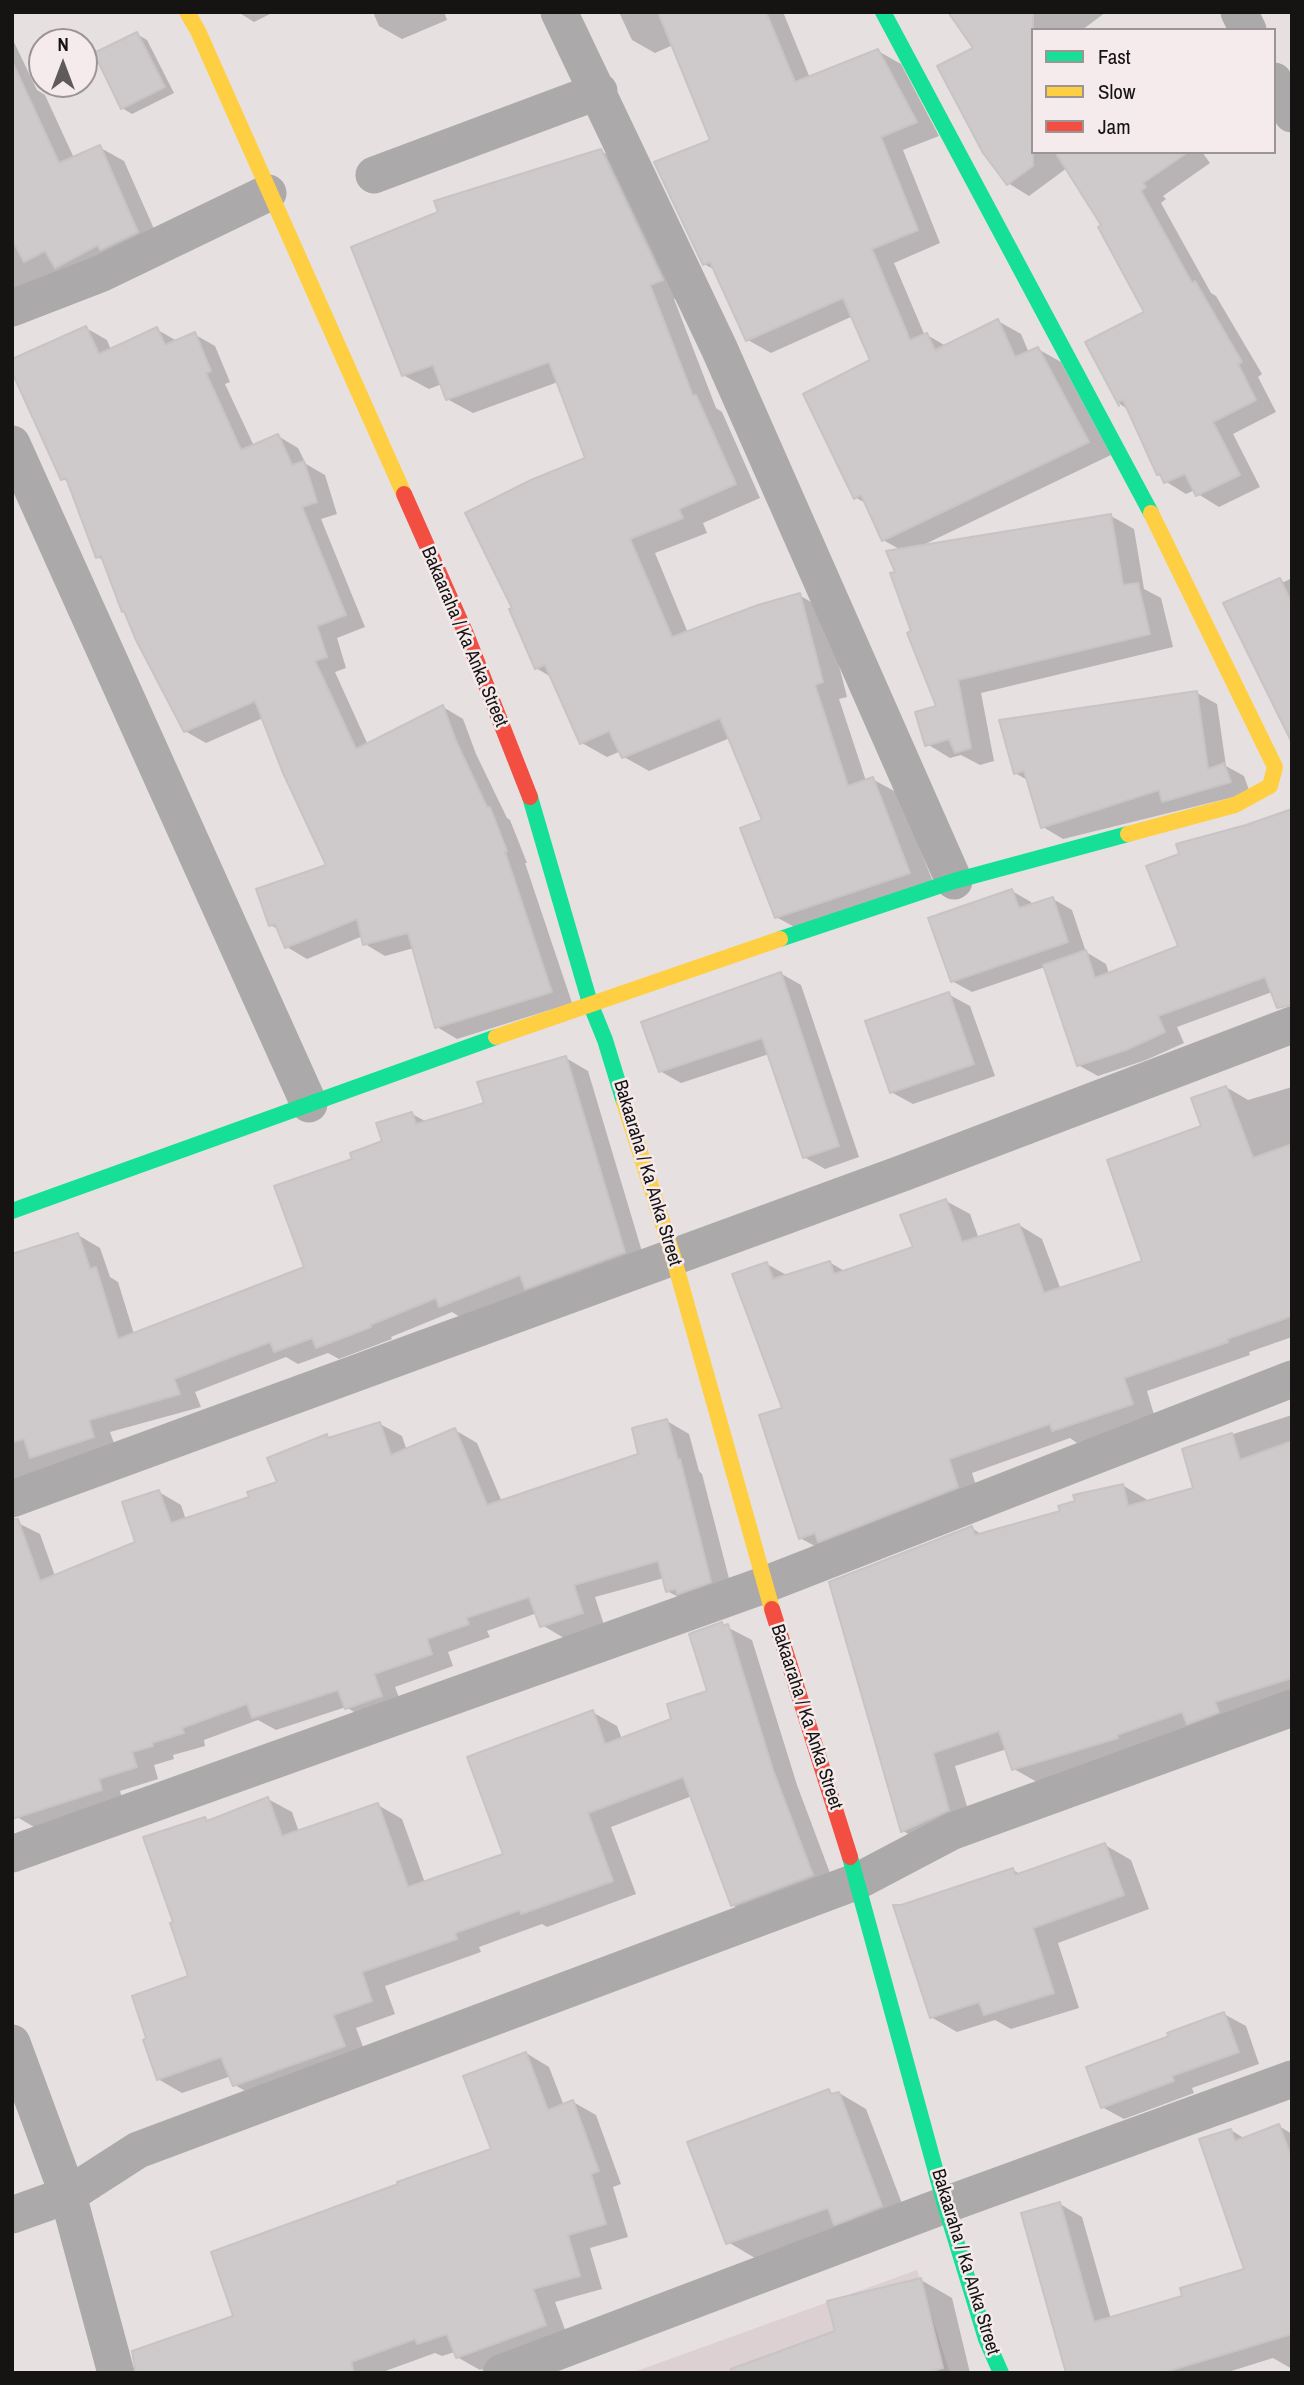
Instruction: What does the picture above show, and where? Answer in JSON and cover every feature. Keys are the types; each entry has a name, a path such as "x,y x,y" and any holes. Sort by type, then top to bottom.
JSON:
{"street":[{"name":"Bakaaraha / Ka Anka Street","path":"187,12 198,31 466,634 531,801 590,1003 605,1041 673,1256 764,1585 858,1881 945,2205 986,2339 1001,2373"},
{"path":"559,12 599,91 719,348 954,881"},
{"path":"16,1201 309,1104 590,1003 954,881 1235,805 1270,786 1275,767 1164,536 883,12"},
{"path":"1239,12 1247,28"},
{"path":"1276,85 1292,114"},
{"path":"374,175 599,91"},
{"path":"12,308 100,274 268,193"},
{"path":"12,444 309,1104"},
{"path":"12,1499 903,1173 1292,1025"},
{"path":"12,1854 764,1585 1292,1379"},
{"path":"12,2215 68,2195 138,2150 858,1881 953,1831 1292,1708"},
{"path":"12,2043 68,2195 116,2373"},
{"path":"501,2373 945,2205 1292,2079"}],"shaded area":[{"path":"917,2270 950,2373 631,2373"}],"building":[{"path":"658,12 766,12 795,82 878,49 917,122 881,137 918,230 872,249 910,340 927,333 935,350 998,319 1015,357 1038,347 1089,442 882,541 861,495 854,499 803,394 870,360 843,298 746,341 710,262 703,265 654,162 710,140"},
{"path":"948,12 1033,12 1033,166 1007,185 983,153 937,66 973,48"},
{"path":"137,32 165,87 121,109 98,61 98,51"},
{"path":"12,61 59,163 100,145 138,232 100,250 98,245 55,268 45,251 24,262 12,239"},
{"path":"601,149 663,280 650,285 693,396 696,395 736,484 679,509 683,518 630,539 672,637 758,605 800,593 823,682 815,685 848,786 873,777 910,873 775,918 740,828 762,820 720,718 622,758 609,731 580,744 545,665 535,669 509,609 512,608 465,513 531,480 585,458 549,362 446,400 433,365 402,376 351,247 438,212 434,201"},
{"path":"1056,154 1185,154 1143,183 1146,187 1141,191 1192,283 1195,281 1242,362 1238,364 1256,400 1213,422 1240,475 1196,496 1185,474 1164,483 1160,474 1157,475 1123,400 1118,402 1119,406 1085,342 1144,312 1098,227 1101,225"},
{"path":"86,326 99,354 157,327 165,345 195,332 211,371 206,373 241,450 278,434 292,465 304,461 317,502 302,507 346,615 317,626 327,657 315,661 356,749 443,705 456,741 487,807 490,807 507,851 505,852 552,992 435,1028 408,933 363,945 357,919 285,948 275,924 269,926 256,889 326,865 283,773 255,701 184,732 136,640 124,611 122,612 101,556 96,558 66,478 61,480 12,372 12,359"},
{"path":"1111,514 1123,585 1138,583 1150,634 958,680 971,748 955,753 949,739 925,746 915,712 936,706 907,633 911,631 890,573 895,572 886,551"},
{"path":"1280,578 1292,604 1292,743 1223,603"},
{"path":"1197,691 1208,769 1224,763 1231,782 1162,802 1159,790 1041,828 1024,771 1014,774 999,720"},
{"path":"1292,809 1292,1005 1277,1008 1265,977 1158,1016 1165,1032 1126,1050 1077,1066 1043,965 1086,950 1095,978 1178,946 1146,866 1179,854 1176,844"},
{"path":"1012,889 1019,908 1053,897 1068,942 951,982 928,918"},
{"path":"781,972 839,1146 803,1158 762,1038 659,1072 641,1022"},
{"path":"949,992 974,1064 890,1093 865,1021"},
{"path":"566,1056 625,1252 525,1289 520,1275 439,1307 436,1298 316,1348 312,1338 274,1352 270,1342 174,1379 180,1394 89,1420 94,1437 30,1458 24,1439 12,1442 12,1254 78,1233 90,1269 96,1267 118,1339 304,1267 274,1186 352,1159 350,1153 382,1141 376,1123 412,1112 416,1124 484,1103 477,1082"},
{"path":"1226,1086 1253,1158 1292,1144 1292,1316 1227,1339 1228,1342 1124,1378 1133,1404 1052,1431 1050,1424 949,1459 958,1487 818,1542 815,1533 799,1539 759,1415 782,1408 732,1274 767,1262 773,1279 830,1261 834,1274 913,1247 900,1215 946,1199 962,1242 1019,1224 1044,1293 1142,1261 1107,1160 1201,1126 1191,1098"},
{"path":"667,1419 678,1460 680,1459 711,1582 677,1594 676,1589 666,1592 658,1561 574,1585 583,1613 540,1627 529,1597 466,1618 469,1624 427,1639 432,1654 374,1674 382,1696 345,1709 338,1690 252,1718 247,1704 182,1728 184,1733 132,1752 137,1767 99,1779 102,1790 12,1819 12,1519 18,1519 40,1581 135,1542 122,1502 159,1490 171,1523 249,1497 247,1492 277,1482 267,1458 327,1434 328,1438 380,1422 391,1455 455,1428 487,1505 638,1454 632,1428"},
{"path":"1232,1433 1240,1460 1292,1441 1292,1678 1215,1702 1219,1712 1187,1724 1182,1712 1117,1735 1118,1738 1012,1770 999,1731 933,1753 949,1810 901,1832 829,1582 972,1526 975,1535 1060,1511 1058,1506 1075,1501 1073,1495 1123,1484 1128,1506 1193,1488 1182,1449"},
{"path":"722,1622 723,1626 728,1624 773,1770 813,1875 731,1906 683,1777 588,1813 613,1881 521,1914 520,1910 455,1933 457,1939 362,1972 372,2001 333,2015 345,2046 233,2086 221,2057 157,2080 132,1996 188,1976 170,1923 173,1922 143,1837 205,1817 207,1821 268,1797 282,1836 378,1803 408,1887 503,1854 467,1757 593,1710 605,1744 671,1719 667,1704 707,1691 689,1634"},
{"path":"1105,1843 1124,1895 1033,1928 1054,1993 984,2015 979,2002 930,2018 893,1905 901,1905 1013,1868 1015,1875"},
{"path":"1224,2012 1239,2052 1172,2076 1174,2081 1101,2108 1086,2067"},
{"path":"526,2052 548,2110 573,2100 599,2171 591,2174 606,2224 568,2235 580,2276 533,2289 546,2325 456,2358 447,2334 417,2344 415,2339 351,2362 354,2373 136,2373 132,2351 233,2316 211,2252 491,2149 463,2076"},
{"path":"829,2089 831,2094 839,2092 882,2206 834,2225 828,2208 726,2244 687,2142"},
{"path":"1279,2124 1292,2158 1292,2334 1162,2373 1066,2373 1021,2213 1060,2202 1094,2322 1182,2296 1180,2288 1244,2269 1199,2139 1231,2129 1235,2141"},
{"path":"921,2278 943,2368 925,2373 732,2373 731,2369 835,2331 827,2301"}],"traffic: fast":[{"path":"883,12 1151,513"},
{"path":"530,797 590,1003 605,1040 624,1102"},
{"path":"780,939 954,881 1128,834"},
{"path":"12,1211 496,1037"},
{"path":"850,1857 945,2205 986,2339 1001,2373"}],"traffic: slow":[{"path":"187,12 198,31 404,494"},
{"path":"1128,834 1235,805 1270,786 1275,767 1151,513"},
{"path":"496,1037 780,939"},
{"path":"624,1102 673,1256 772,1609"}],"traffic: jam":[{"path":"404,494 466,634 530,797"},
{"path":"772,1609 850,1857"}]}
